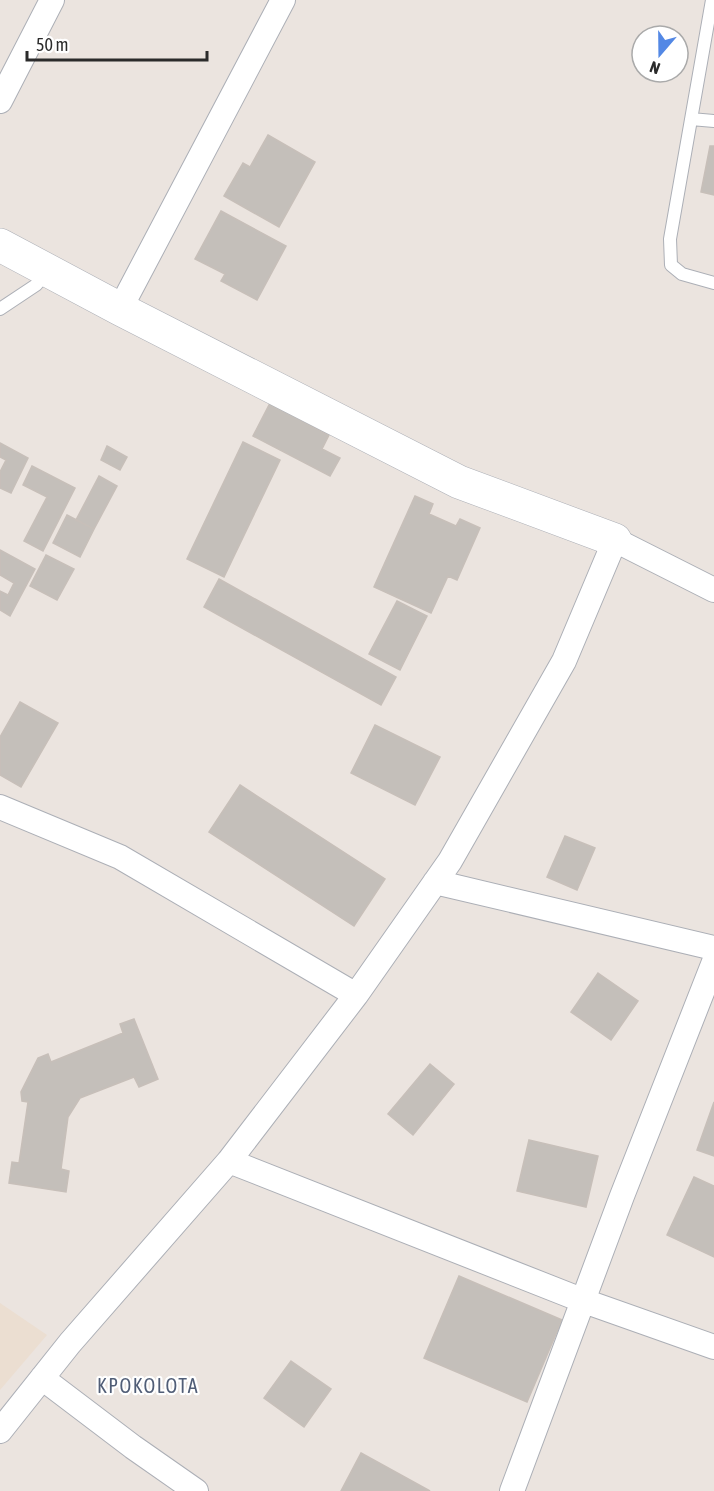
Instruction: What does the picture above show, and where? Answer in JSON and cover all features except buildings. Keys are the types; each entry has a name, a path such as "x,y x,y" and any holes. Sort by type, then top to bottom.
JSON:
{"street":[{"path":"0,101 52,0"},
{"path":"120,309 283,0"},
{"path":"0,246 459,482 615,540 714,590"},
{"path":"0,1431 70,1343 229,1161 356,995 450,861 564,661 615,540"},
{"path":"3,815 120,857 356,995"},
{"path":"435,882 714,948"},
{"path":"512,1491 622,1196 714,963"},
{"path":"229,1161 584,1301 714,1347"},
{"path":"42,1378 196,1491"}],"lane":[{"path":"712,0 670,239 671,265 682,274 714,283"},
{"path":"691,119 714,122"},
{"path":"0,309 36,285 48,271"}],"shaded area":[{"path":"0,1303 47,1335 0,1390"}],"district":[{"name":"KPOKOLOTA","path":"148,1386"}]}
